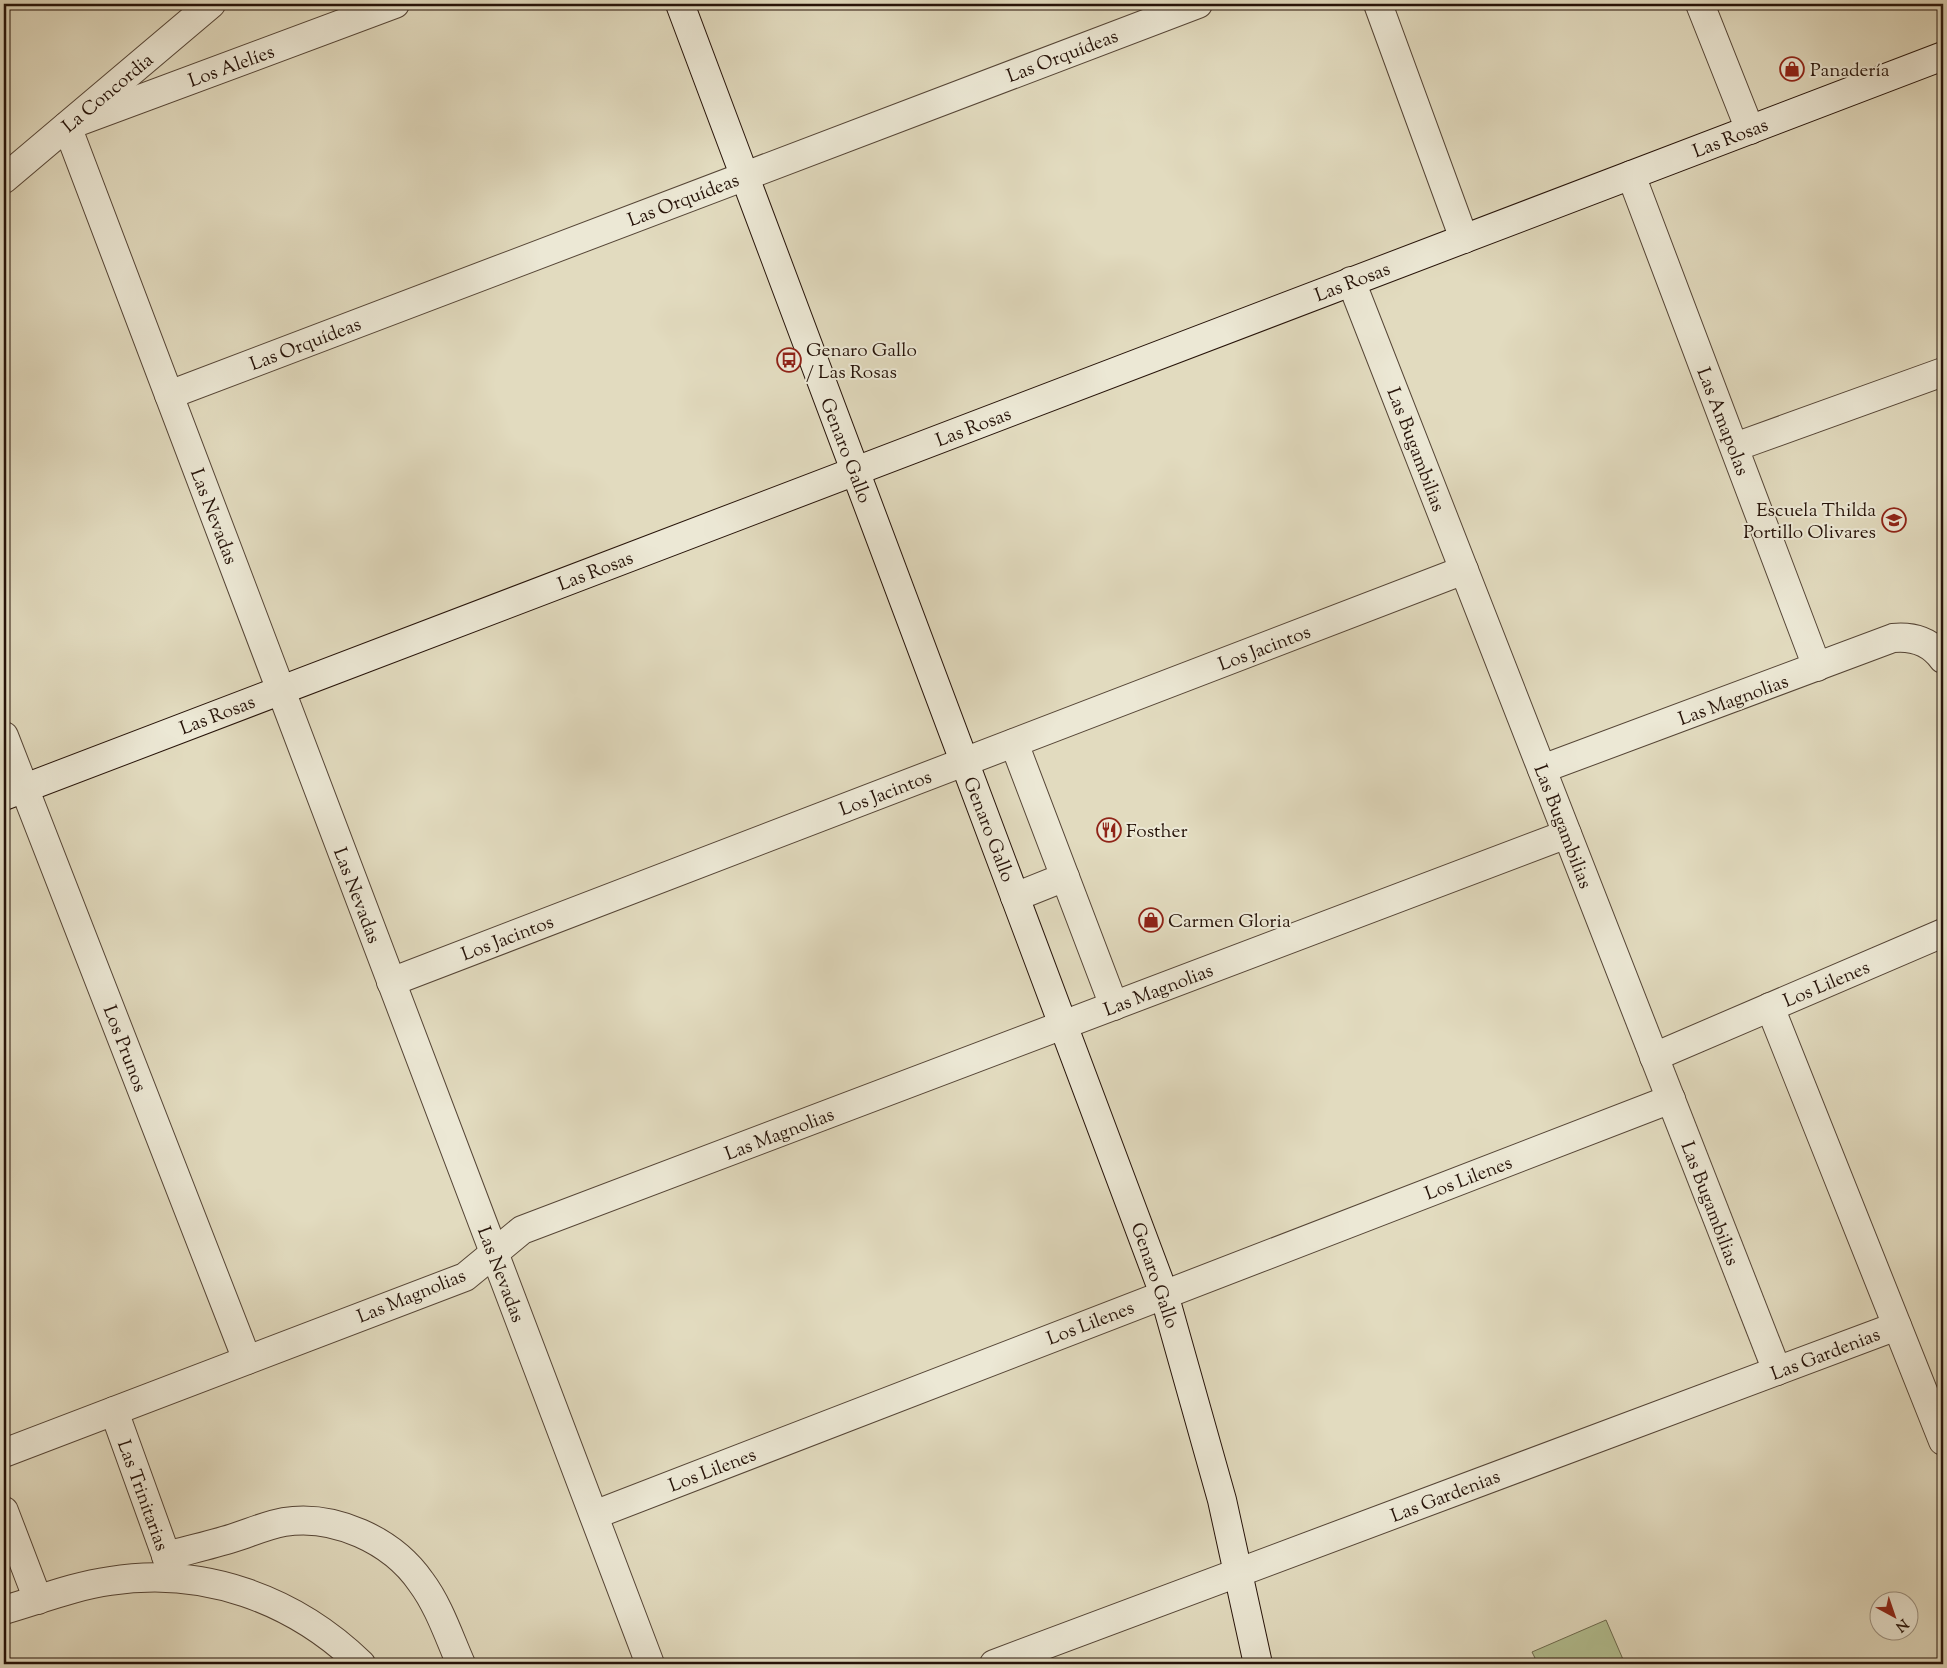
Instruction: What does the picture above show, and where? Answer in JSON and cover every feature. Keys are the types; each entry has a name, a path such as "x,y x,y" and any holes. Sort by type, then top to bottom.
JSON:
{"street":[{"name":"La Concordia","path":"4,179 211,4"},
{"name":"Los Alelíes","path":"67,126 395,4"},
{"name":"Genaro Gallo","path":"680,4 1164,1294 1206,1436 1239,1572 1258,1664"},
{"name":"Las Orquídeas","path":"169,394 1198,4"},
{"path":"1378,4 1464,239"},
{"path":"1700,4 1750,130"},
{"name":"Las Rosas","path":"14,792 1943,56"},
{"name":"Las Nevadas","path":"67,126 650,1664"},
{"name":"Las Amapolas","path":"1631,174 1818,668"},
{"name":"Las Bugambilias","path":"1352,282 1777,1371"},
{"path":"1735,447 1943,372"},
{"name":"Los Jacintos","path":"391,982 1464,570"},
{"name":"Las Magnolias","path":"1542,770 1818,668 1893,638 1904,637 1934,651"},
{"name":"Los Prunos","path":"4,736 14,792 247,1360"},
{"path":"1014,743 1114,1006"},
{"name":"Las Magnolias","path":"4,1453 465,1276 522,1230 1567,834"},
{"name":"Genaro Gallo","path":"1015,897 1065,877"},
{"name":"Los Lilenes","path":"1654,1057 1943,933"},
{"path":"1770,1007 1943,1441"},
{"name":"Los Lilenes","path":"594,1515 1671,1099"},
{"name":"Las Gardenias","path":"994,1664 1897,1326"},
{"name":"Las Trinitarias","path":"114,1412 170,1567"},
{"path":"4,1511 38,1600"},
{"path":"4,1610 110,1581 146,1577 283,1522 323,1523 358,1532 381,1545 402,1561 420,1581 434,1603 460,1664"},
{"path":"170,1567 257,1596 288,1609 318,1627 361,1664"}],"green space":[{"path":"1606,1620 1625,1664 1538,1664 1532,1652"}],"place":[{"name":"Panadería","path":"1792,69"},
{"name":"Genaro Gallo / Las Rosas","path":"789,360"},
{"name":"Escuela Thilda Portillo Olivares","path":"1894,520"},
{"name":"Fosther","path":"1109,830"},
{"name":"Carmen Gloria","path":"1151,920"}]}
